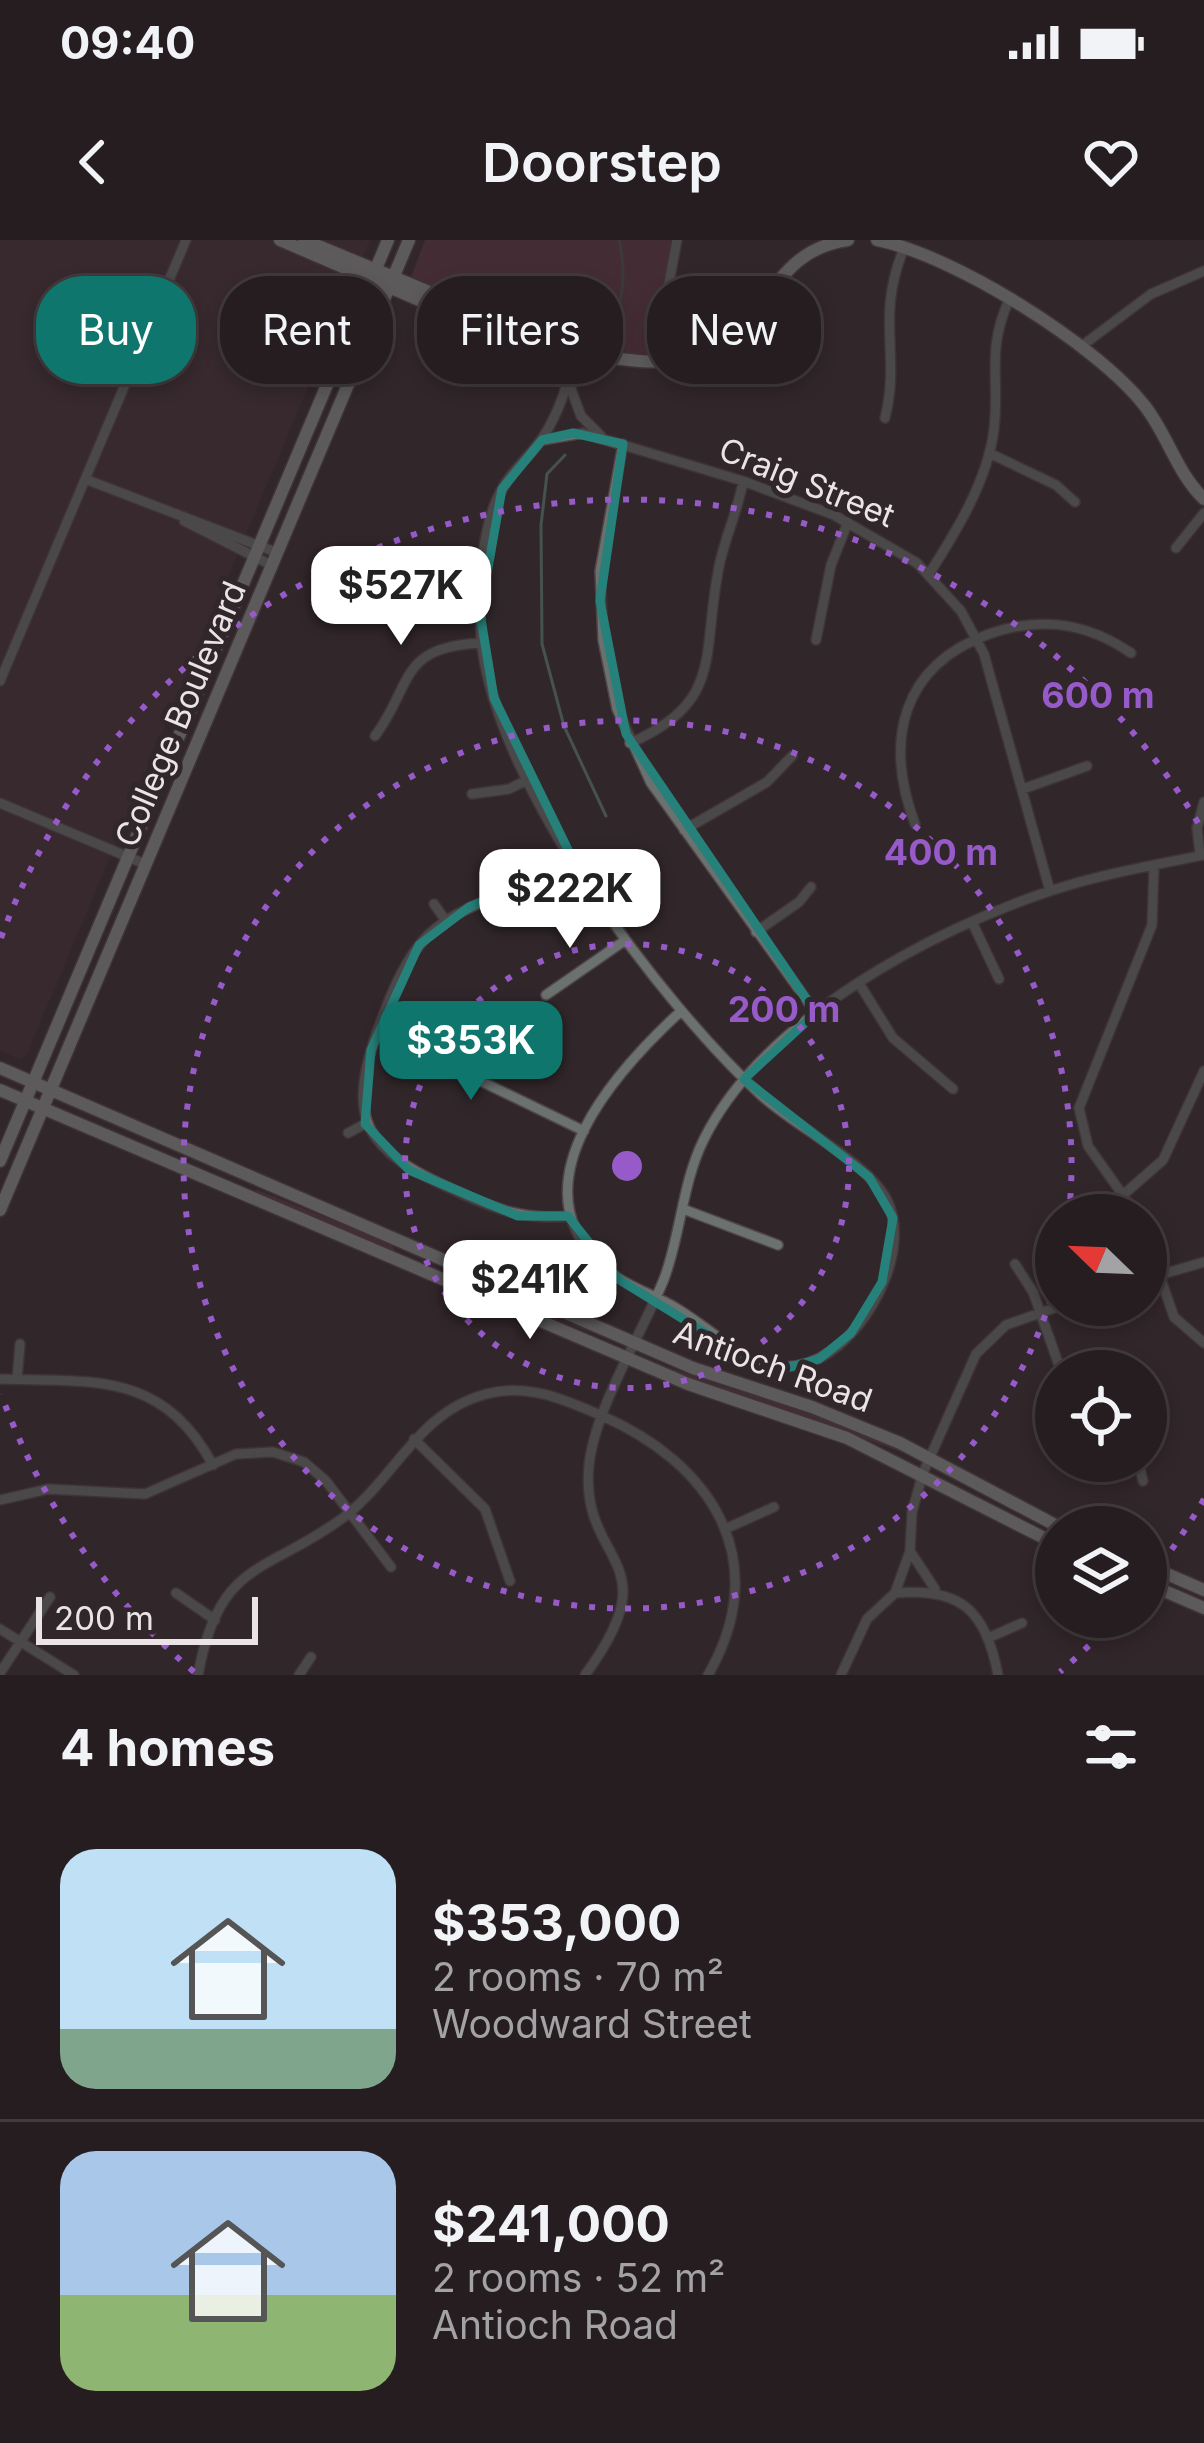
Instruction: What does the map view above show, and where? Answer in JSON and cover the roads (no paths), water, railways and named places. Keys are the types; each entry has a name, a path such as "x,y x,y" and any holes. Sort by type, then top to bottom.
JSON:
{"main road":[{"path":"280,240 373,275"},
{"path":"304,240 373,275"},
{"name":"College Boulevard","path":"0,1161 388,240"},
{"name":"College Boulevard","path":"393,278 409,240"},
{"path":"781,276 790,264 826,244 848,240"},
{"path":"877,240 904,248 1009,300 1083,345 1141,400 1177,466 1204,499"},
{"name":"College Boulevard","path":"0,1210 349,384"},
{"name":"Antioch Road","path":"0,1068 712,1376 812,1406 930,1457 1035,1514"},
{"name":"Antioch Road","path":"0,1090 708,1392 808,1422 923,1473 1035,1533"},
{"path":"1167,1574 1204,1590"},
{"path":"1167,1592 1204,1609"}],"street":[{"path":"0,681 186,240"},
{"path":"670,276 676,240"},
{"path":"885,418 890,381 885,310 904,248"},
{"path":"1083,345 1151,294 1204,271"},
{"path":"929,574 958,529 988,453 995,415 992,350 1009,300"},
{"path":"566,384 542,440 496,501 482,582 482,643 494,698 529,779 574,863 624,941 680,1011 745,1080 869,1177 886,1199 894,1247 871,1301 833,1350 790,1366 746,1358 602,1266 570,1216 569,1172 584,1131 612,1084 680,1011"},
{"path":"569,384 581,416 603,439"},
{"name":"Craig Street","path":"542,440 572,433 603,439 743,481 848,522 900,550 929,574 977,639 1050,891"},
{"path":"622,444 606,516 600,601 608,674 630,742 684,830 816,1013"},
{"path":"988,453 1057,485 1075,502"},
{"path":"86,479 275,559"},
{"path":"630,742 674,720 702,685 710,658 719,562 743,481"},
{"path":"1176,548 1204,513"},
{"path":"816,640 831,565 848,522"},
{"path":"915,824 902,760 910,701 937,662 977,639 1027,624 1064,624 1098,634 1131,653"},
{"path":"375,736 399,685 420,662 445,648 482,643"},
{"path":"684,830 774,777 792,756"},
{"path":"1023,789 1088,766"},
{"path":"472,794 508,789 529,779"},
{"path":"585,1675 613,1636 623,1610 620,1569 597,1520 589,1484 591,1453 656,1298 705,1138 745,1080 816,1013 972,922 1050,891 1202,855 1197,828 1204,802"},
{"path":"0,803 145,864"},
{"path":"570,1216 526,1217 463,1195 398,1164 365,1124 361,1090 377,1030 411,958 446,920 574,863"},
{"path":"1123,1194 1088,1146 1079,1108 1152,925 1157,898 1154,866"},
{"path":"757,932 800,902 811,887"},
{"path":"434,904 446,920"},
{"path":"972,922 998,979"},
{"path":"546,994 624,941"},
{"path":"860,985 893,1038 953,1088"},
{"path":"377,1030 584,1131"},
{"path":"1125,1194 1163,1160 1202,1079"},
{"path":"347,1133 365,1124"},
{"path":"683,1209 778,1245"},
{"path":"1167,1274 1204,1262"},
{"path":"1015,1264 1035,1304"},
{"path":"1167,1298 1174,1317 1204,1343"},
{"path":"845,1674 866,1619 895,1593 910,1551 912,1512 923,1473 984,1343 1006,1325 1035,1314"},
{"path":"17,1378 20,1344"},
{"path":"0,1378 136,1389 183,1419 213,1465"},
{"path":"198,1675 215,1620 250,1571 348,1514 414,1439 450,1409 501,1391 537,1391 649,1437 684,1464 724,1528 733,1602 723,1644 708,1675"},
{"path":"414,1439 484,1509 509,1581"},
{"path":"0,1500 48,1489 145,1494 250,1451 289,1456 326,1480 391,1568"},
{"path":"724,1528 774,1507"},
{"path":"910,1551 935,1589 970,1611 988,1638 998,1675"},
{"path":"895,1593 935,1589"},
{"path":"176,1593 215,1620"},
{"path":"0,1673 50,1597"},
{"path":"988,1638 1022,1623"},
{"path":"0,1630 74,1675"},
{"path":"299,1675 311,1657"}],"waterway":[{"path":"619,240 623,276"},
{"path":"565,455 547,474 541,525 542,644 564,726 606,816"}]}
